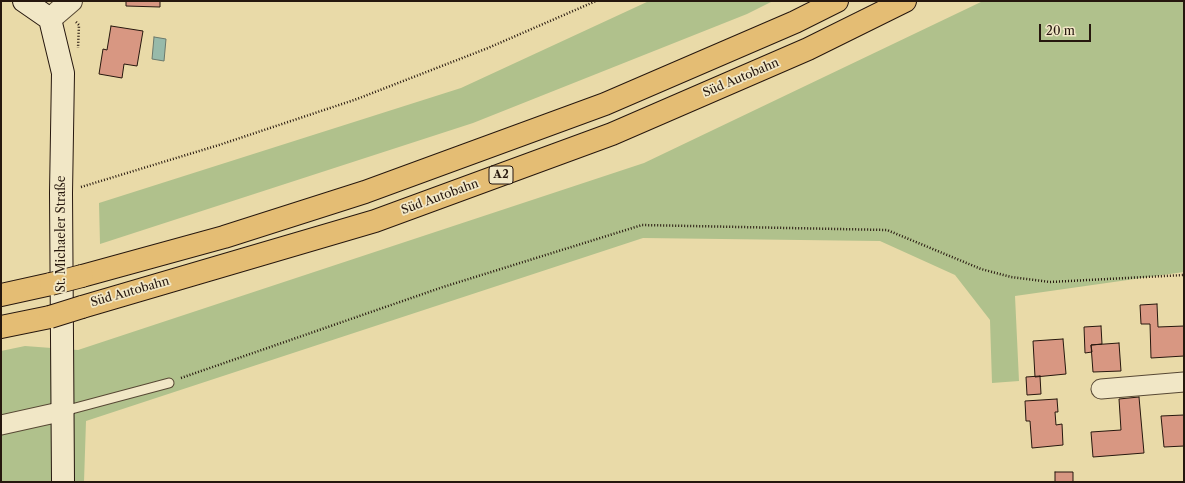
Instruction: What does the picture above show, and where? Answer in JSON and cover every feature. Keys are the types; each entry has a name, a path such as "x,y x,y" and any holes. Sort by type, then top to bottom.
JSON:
{"highway":[{"path":"1,295 82,276 224,237 365,192 605,104 795,22 836,1"},
{"name":"Süd Autobahn","path":"1,327 50,317 82,306 375,221 612,134 808,49 905,1"}],"main road":[{"path":"24,1 50,19 71,1"},
{"name":"St. Michaeler Straße","path":"50,19 63,73 61,193 64,411 63,482"}],"street":[{"path":"1101,389 1184,382"},
{"path":"1,425 64,411"}],"lane":[{"path":"64,411 169,382"}],"path":[{"path":"61,193 220,145 357,99 488,48 596,1"},
{"path":"169,382 443,287 642,224 888,230 981,269 1011,277 1050,282 1184,275"}],"green space":[{"path":"649,1 773,1 747,14 473,123 100,244 99,203 461,88"},
{"path":"983,1 1184,1 1184,272 1015,296 1019,381 992,383 990,320 955,275 880,241 643,238 86,421 84,482 1,482 1,351 25,346 78,350 644,163"}],"shaded area":[{"path":"154,37 166,39 164,61 152,59"}],"building":[{"path":"126,1 160,1 160,7 126,6"},
{"path":"111,26 143,31 137,66 124,64 122,78 99,74 103,49 107,50"},
{"path":"1157,304 1158,327 1184,326 1184,356 1151,358 1150,324 1141,324 1140,305"},
{"path":"1101,326 1102,344 1091,345 1092,352 1085,353 1084,327"},
{"path":"1063,339 1066,374 1035,377 1033,341"},
{"path":"1119,343 1121,371 1093,372 1091,345"},
{"path":"1040,376 1041,394 1027,395 1026,377"},
{"path":"1139,397 1144,453 1093,457 1091,432 1121,430 1119,399"},
{"path":"1057,399 1058,412 1055,412 1056,425 1062,424 1063,445 1032,448 1030,421 1026,421 1025,401"},
{"path":"1184,415 1184,446 1164,447 1161,416"},
{"path":"1055,472 1073,472 1073,482 1055,482"}]}
